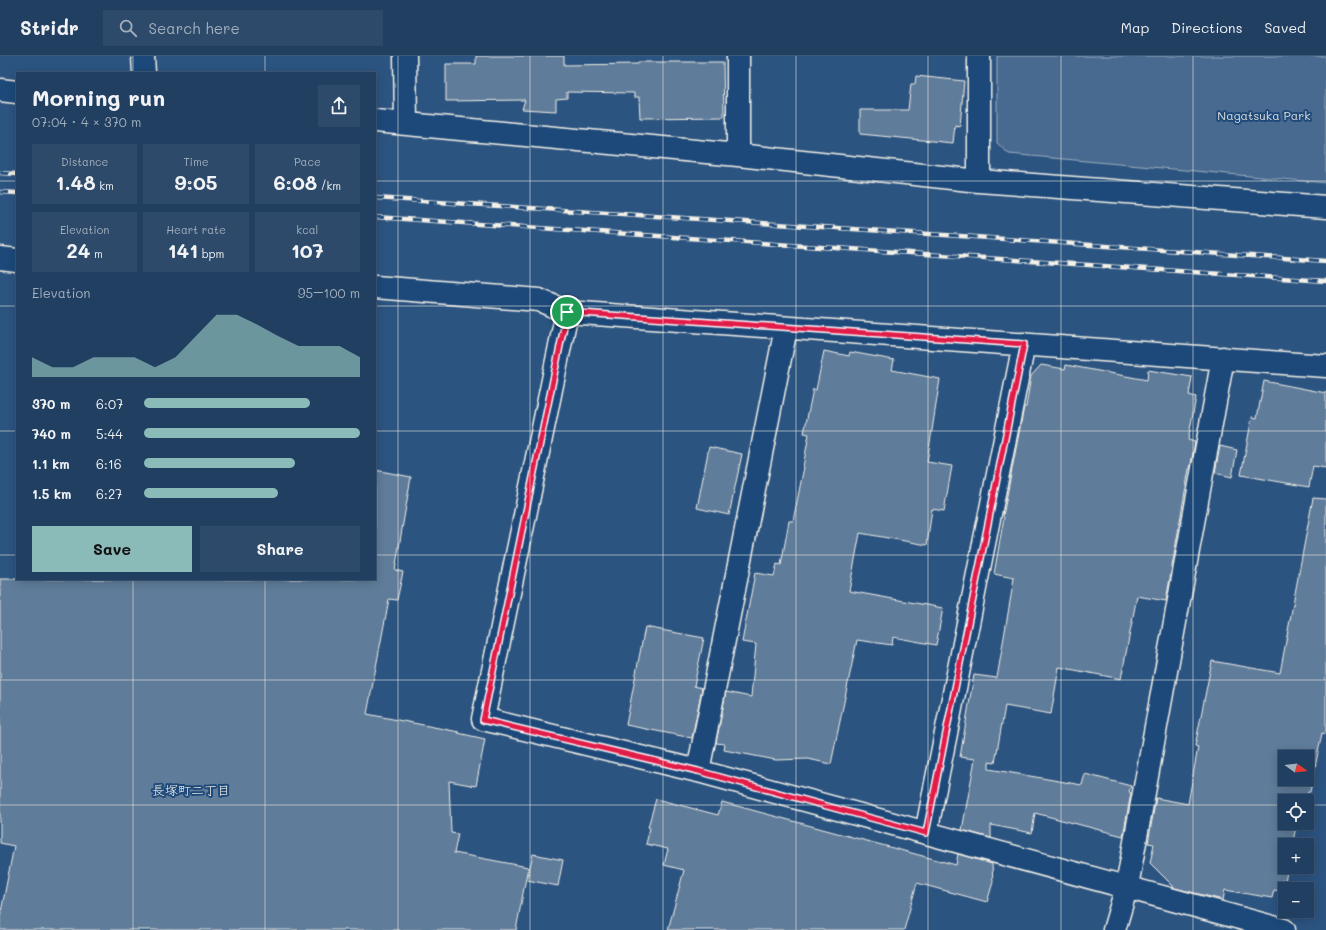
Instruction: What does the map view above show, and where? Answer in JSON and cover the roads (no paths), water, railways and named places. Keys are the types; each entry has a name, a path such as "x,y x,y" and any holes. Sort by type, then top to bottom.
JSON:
{"street":[{"path":"144,56 144,72"},
{"path":"405,56 406,123"},
{"path":"738,56 738,155"},
{"path":"979,56 979,181"},
{"path":"0,90 16,92"},
{"path":"376,121 738,155 979,181 1326,207"},
{"path":"0,258 16,260"},
{"path":"376,287 539,300 567,312 1326,366"},
{"path":"567,312 483,720 698,771 1127,886 1284,930"},
{"path":"698,771 786,328"},
{"path":"926,833 1024,344"},
{"path":"1114,930 1127,886 1223,358"}],"railway":[{"path":"0,173 16,174"},
{"path":"0,192 16,193"},
{"path":"376,198 1326,261"},
{"path":"376,217 1326,281"}],"district":[{"name":"長塚町二丁目","path":"191,790"}],"park label":[{"name":"Nagatsuka Park","path":"1264,116"}]}
